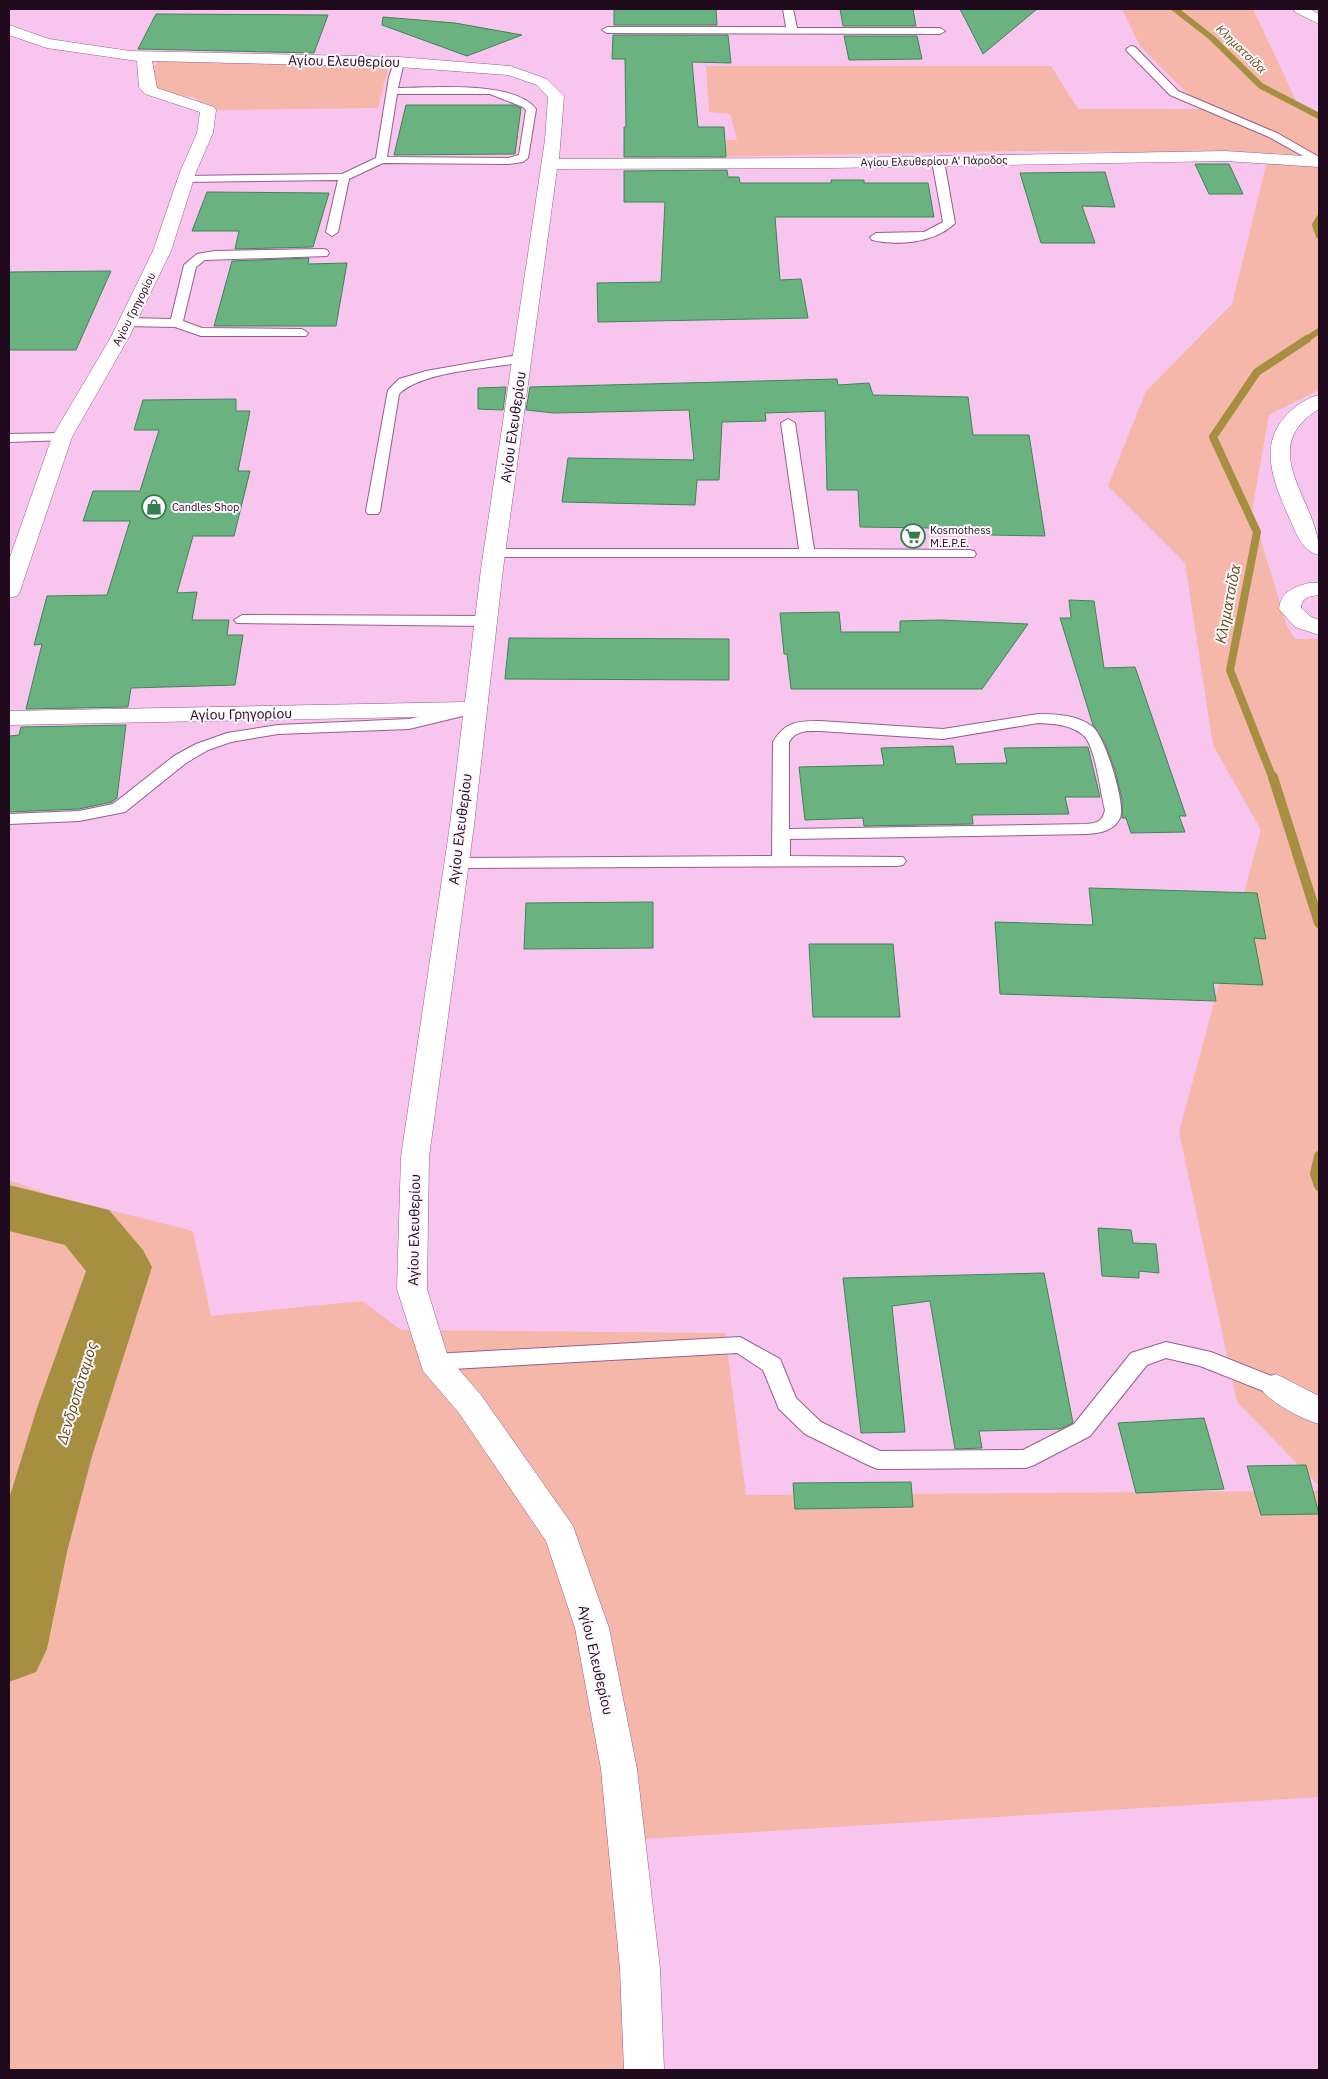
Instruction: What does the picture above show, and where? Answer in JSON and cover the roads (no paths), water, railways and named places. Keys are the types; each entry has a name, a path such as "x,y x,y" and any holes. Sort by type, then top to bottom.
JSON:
{"street":[{"path":"1300,9 1319,20"},
{"name":"Αγίου Ελευθερίου","path":"9,29 23,36 47,43 144,57 399,62 510,71 542,82 556,96 557,104 474,709 457,863 415,1157 412,1289 434,1362 470,1404 561,1536 592,1628 619,1769 640,1969 644,2070"},
{"name":"Αγίου Γρηγορίου","path":"9,591 62,437 128,322 162,251 185,179 205,132 208,110 151,91 147,87 144,57"},
{"name":"Αγίου Ελευθερίου Α' Πάροδος","path":"548,164 938,162 1225,156 1319,162"},
{"path":"1319,401 1301,412 1281,434 1279,465 1310,540 1319,549"},
{"path":"1319,589 1302,592 1294,596 1290,602 1290,609 1303,622 1319,628"},
{"name":"Αγίου Γρηγορίου","path":"9,718 474,709"},
{"path":"1276,1388 1319,1411"}],"lane":[{"path":"788,9 792,30"},
{"path":"607,30 940,31"},
{"path":"1131,49 1174,93 1273,135 1319,162"},
{"path":"381,160 392,91 399,62"},
{"path":"185,179 344,177 381,160 519,160 524,156 531,108 527,105 491,91 392,91"},
{"path":"876,237 929,234 945,227 948,222 938,162"},
{"path":"332,232 344,177"},
{"path":"176,322 190,265 196,259 215,255 323,253"},
{"path":"128,322 176,322 201,332 302,333"},
{"path":"373,511 393,393 404,382 431,374 523,358"},
{"path":"788,424 807,554"},
{"path":"9,438 62,437"},
{"path":"495,553 969,554"},
{"path":"242,620 486,621"},
{"path":"9,818 92,814 112,811 119,808 189,754 202,747 251,733 292,727 407,724 474,709"},
{"path":"781,834 1087,829 1104,825 1110,821 1113,810 1094,738 1079,725 1064,719 1046,718 941,734 802,726 787,732 781,742 781,834 781,862"},
{"path":"457,863 897,862"},
{"path":"434,1362 740,1345 772,1365 787,1403 813,1428 878,1460 1026,1460 1082,1430 1139,1359 1166,1350 1203,1358 1276,1388"}],"waterway":[{"name":"Κληματσίδα","path":"1175,9 1212,38 1261,86 1319,116"},
{"name":"Κληματσίδα","path":"1319,218 1315,225 1319,236"},
{"name":"Κληματσίδα","path":"1305,340 1319,331"},
{"name":"Κληματσίδα","path":"1273,779 1230,670 1257,532 1213,437 1257,372 1307,339"},
{"name":"Κληματσίδα","path":"1273,777 1319,923"},
{"name":"Κληματσίδα","path":"1319,1156 1315,1174 1319,1186"},
{"name":"Δενδροπόταμος","path":"9,1208 86,1227 120,1267 71,1408 43,1504 30,1552 9,1649"}],"place":[{"name":"Candles Shop","path":"154,507"},
{"name":"Kosmothess M.E.P.E.","path":"913,536"}]}
